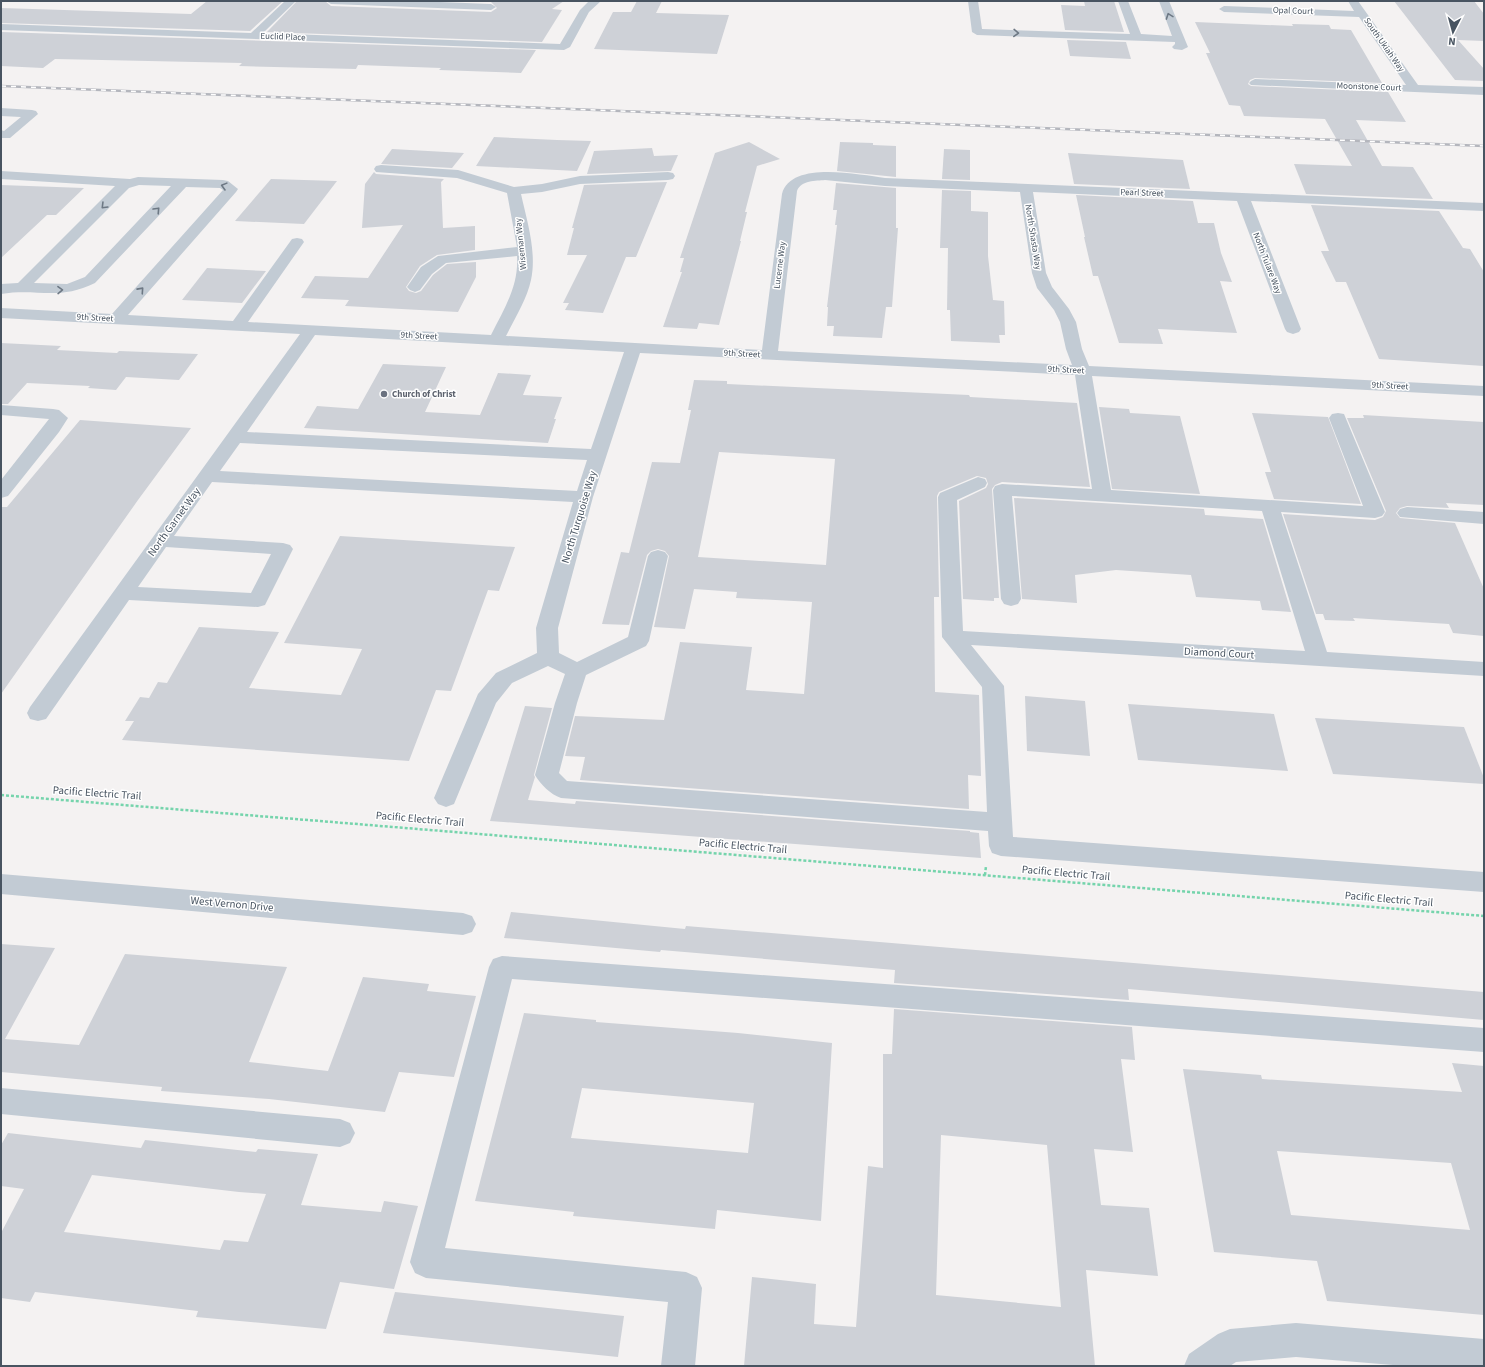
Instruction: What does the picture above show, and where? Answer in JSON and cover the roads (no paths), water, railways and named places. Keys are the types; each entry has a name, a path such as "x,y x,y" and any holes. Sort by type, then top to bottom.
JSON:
{"street":[{"path":"254,36 291,1"},
{"path":"331,1 491,7"},
{"name":"Euclid Place","path":"1,27 564,47 585,10 596,1"},
{"path":"973,1 979,20 977,32 1177,38 1164,1"},
{"path":"1124,1 1128,24 1136,34 1135,37"},
{"name":"South Ukiah Way","path":"1353,1 1415,89"},
{"name":"Opal Court","path":"1224,9 1362,14"},
{"name":"Moonstone Court","path":"1255,83 1484,91"},
{"path":"1,112 32,114 3,136"},
{"path":"381,169 458,174 513,191 542,188 580,180 668,176"},
{"path":"1,175 130,182 223,184 231,189 116,319"},
{"name":"Pearl Street","path":"801,180 818,177 833,177 885,182 1484,208"},
{"name":"Lucerne Way","path":"769,355 789,194 791,188 801,180"},
{"path":"21,288 124,185 130,182"},
{"path":"1,289 21,288 64,290 79,287 90,280 182,183"},
{"name":"North Shasta Way","path":"1026,188 1039,273 1045,288 1061,309 1068,322 1074,348 1083,371 1102,496"},
{"name":"Wiseman Way","path":"496,340 510,312 525,274 524,251 513,191"},
{"name":"North Tulare Way","path":"1242,197 1292,329"},
{"path":"237,326 297,242"},
{"path":"415,287 426,269 433,263 443,259 524,251"},
{"name":"9th Street","path":"1,313 633,348 1484,391"},
{"name":"North Garnet Way","path":"38,713 310,331"},
{"name":"North Turquoise Way","path":"548,657 547,628 584,497 633,348"},
{"path":"1,410 53,414 59,418 53,428 1,492"},
{"path":"1011,599 1002,490 1375,512 1338,418"},
{"path":"234,437 598,455"},
{"path":"206,476 584,497"},
{"path":"978,483 947,497 953,637 993,686 1001,846 1484,882"},
{"path":"1270,506 1318,659"},
{"path":"1407,513 1484,518"},
{"path":"123,593 258,600 284,549 160,541"},
{"path":"658,556 638,641 577,671 566,703 547,775 561,789 999,822"},
{"name":"Diamond Court","path":"953,637 1484,669"},
{"path":"446,798 486,700 504,678 548,657 577,671"},
{"name":"West Vernon Drive","path":"1,884 463,924"},
{"path":"678,1366 686,1288 426,1262 502,967 1484,1040"},
{"path":"1,1101 340,1133"},
{"path":"1201,1366 1230,1346 1296,1340 1484,1356"}],"railway":[{"path":"1,86 1484,146"}],"place":[{"name":"Church of Christ","path":"384,394"}]}
